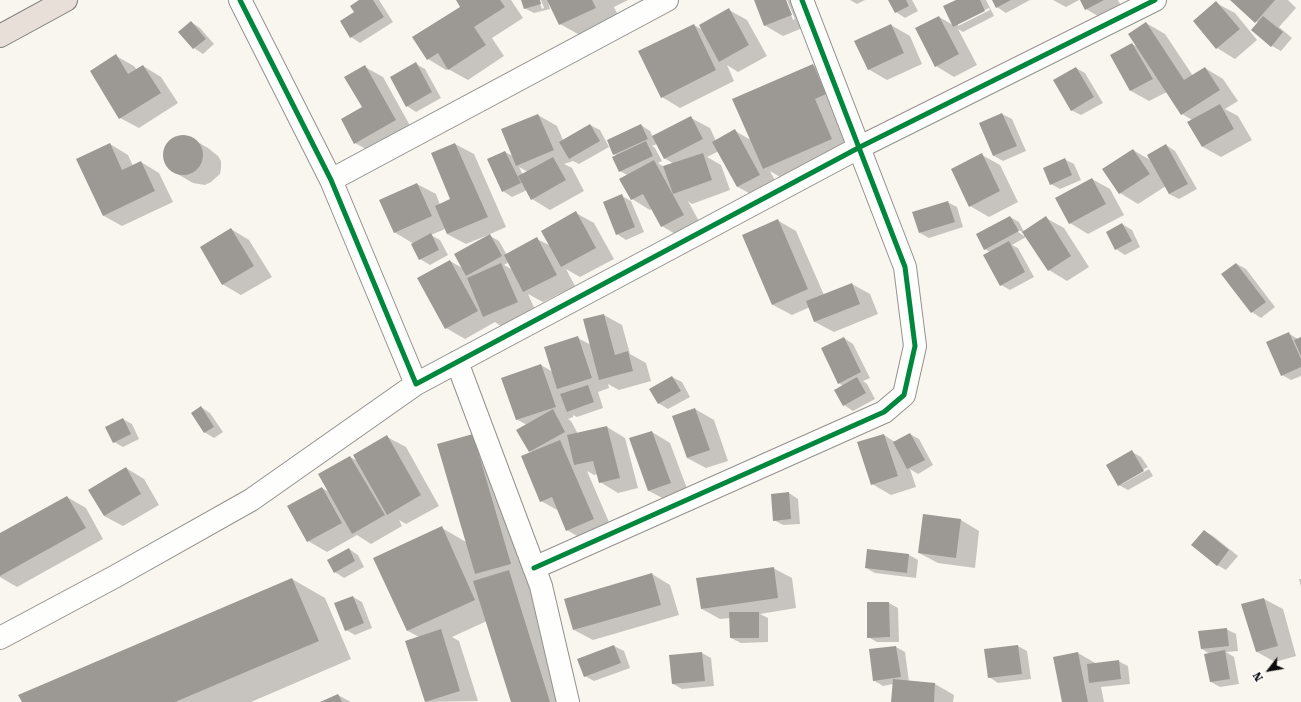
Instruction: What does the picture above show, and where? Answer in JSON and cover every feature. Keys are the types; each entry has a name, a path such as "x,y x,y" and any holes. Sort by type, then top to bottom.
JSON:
{"highway":[{"path":"0,36 66,0"}],"street":[{"path":"240,0 331,180 416,384"},
{"path":"331,180 667,0"},
{"path":"534,568 884,412 904,395 915,346 905,267 860,147 802,0"},
{"path":"0,638 116,576 251,500 416,384 860,147 1155,0"},
{"path":"458,362 541,586 568,702"}],"building":[{"path":"359,0 373,0 384,17 350,38 340,21 354,12 350,6"},
{"path":"456,0 500,0 505,7 474,27 486,45 448,70 438,53 427,60 412,37 460,7"},
{"path":"521,0 540,0 541,4 524,9"},
{"path":"547,0 592,0 596,8 559,25"},
{"path":"754,0 786,0 792,15 764,26"},
{"path":"888,0 906,0 909,6 895,13"},
{"path":"956,0 980,0 985,11 953,27 943,6"},
{"path":"992,0 1011,0 996,8"},
{"path":"1080,0 1104,0 1085,10"},
{"path":"1230,0 1275,0 1255,23"},
{"path":"1216,1 1240,29 1216,49 1193,21"},
{"path":"729,8 749,45 719,62 699,25"},
{"path":"939,16 959,54 935,67 915,28"},
{"path":"1263,16 1283,32 1271,47 1251,30"},
{"path":"191,21 206,39 193,49 178,32"},
{"path":"1146,22 1184,80 1205,67 1220,90 1181,115 1128,34"},
{"path":"694,24 716,70 661,98 638,51"},
{"path":"891,24 904,53 868,70 854,41"},
{"path":"1132,43 1153,79 1130,91 1110,55"},
{"path":"116,54 128,74 143,65 161,93 119,119 90,71"},
{"path":"416,62 432,92 406,107 390,77"},
{"path":"813,64 826,94 815,99 832,139 763,169 732,99"},
{"path":"365,65 396,120 354,144 341,119 362,107 344,77"},
{"path":"1076,67 1094,97 1071,111 1053,80"},
{"path":"1220,104 1234,129 1202,147 1187,122"},
{"path":"1002,113 1017,146 993,156 979,123"},
{"path":"538,114 554,150 516,166 501,129"},
{"path":"691,116 703,139 664,159 652,136"},
{"path":"590,124 600,141 569,159 559,142"},
{"path":"641,124 648,139 613,155 607,140"},
{"path":"735,129 760,175 737,187 712,142"},
{"path":"183,135 191,137 197,141 201,147 203,155 201,163 197,169 191,173 183,175 175,173 169,169 165,163 163,155 165,147 169,141 175,137"},
{"path":"646,141 653,156 619,172 612,157"},
{"path":"110,143 122,170 141,161 155,191 103,216 76,159"},
{"path":"455,143 488,217 447,234 435,206 450,199 431,153"},
{"path":"1166,144 1188,184 1169,194 1147,155"},
{"path":"1133,149 1150,174 1119,194 1102,169"},
{"path":"505,151 521,183 502,192 487,159"},
{"path":"703,153 712,180 673,194 663,166"},
{"path":"982,153 1000,191 969,207 951,169"},
{"path":"553,157 566,180 531,200 518,176"},
{"path":"1065,158 1072,175 1050,185 1043,168"},
{"path":"654,160 684,215 661,227 643,194 631,200 619,179"},
{"path":"1092,178 1106,204 1069,224 1055,198"},
{"path":"417,183 432,216 394,233 379,200"},
{"path":"622,194 635,227 616,235 603,202"},
{"path":"948,201 955,222 919,233 912,212"},
{"path":"576,211 596,248 561,267 541,231"},
{"path":"1010,216 1019,231 984,250 976,234"},
{"path":"1046,216 1071,256 1048,271 1022,232"},
{"path":"778,219 808,289 772,305 742,235"},
{"path":"1122,223 1132,241 1115,250 1106,232"},
{"path":"231,228 254,266 222,285 200,247"},
{"path":"431,233 439,250 419,260 411,244"},
{"path":"490,234 502,256 466,276 454,254"},
{"path":"537,237 557,275 523,292 504,255"},
{"path":"1009,241 1025,272 1000,286 983,255"},
{"path":"450,260 478,311 445,329 417,278"},
{"path":"501,263 518,302 483,317 467,278"},
{"path":"1236,263 1266,302 1251,313 1221,274"},
{"path":"852,283 860,304 814,322 806,301"},
{"path":"604,314 615,355 628,351 633,371 599,380 583,319"},
{"path":"1289,332 1301,359 1301,367 1281,376 1266,342"},
{"path":"578,336 592,378 557,389 544,347"},
{"path":"844,337 861,372 838,384 821,348"},
{"path":"1301,337 1301,356 1294,340"},
{"path":"541,364 556,407 516,420 501,378"},
{"path":"672,376 681,391 658,404 649,389"},
{"path":"857,377 866,393 843,406 834,390"},
{"path":"588,385 594,402 567,412 560,394"},
{"path":"201,406 214,427 204,433 191,413"},
{"path":"695,408 710,450 687,458 672,416"},
{"path":"553,409 565,432 529,452 516,430"},
{"path":"123,418 131,434 113,443 105,427"},
{"path":"607,426 620,478 599,483 593,461 574,465 567,435"},
{"path":"652,431 671,483 648,491 629,438"},
{"path":"910,433 925,460 907,469 893,442"},
{"path":"473,434 511,564 475,574 437,444"},
{"path":"884,434 898,476 871,485 857,442"},
{"path":"387,435 421,495 387,515 353,455"},
{"path":"560,440 594,519 566,531 552,497 540,502 521,456"},
{"path":"1132,450 1144,471 1118,486 1106,465"},
{"path":"350,456 385,515 352,534 318,474"},
{"path":"126,467 141,494 104,516 88,490"},
{"path":"322,487 342,523 307,542 287,506"},
{"path":"789,492 791,519 773,521 771,494"},
{"path":"67,496 86,528 0,576 0,533"},
{"path":"923,514 961,519 956,558 918,553"},
{"path":"442,526 475,600 407,631 373,558"},
{"path":"1204,530 1229,550 1217,566 1191,545"},
{"path":"349,548 355,561 334,573 327,560"},
{"path":"867,549 909,554 907,573 865,568"},
{"path":"774,567 778,598 701,609 696,578"},
{"path":"509,570 550,702 511,702 473,581"},
{"path":"652,573 661,605 573,630 564,599"},
{"path":"292,578 319,641 175,702 22,702 18,695"},
{"path":"353,596 364,623 345,631 334,603"},
{"path":"1264,598 1278,646 1256,652 1241,604"},
{"path":"867,602 889,602 890,637 867,638"},
{"path":"729,612 759,612 759,638 730,638"},
{"path":"1227,628 1229,646 1201,649 1198,631"},
{"path":"441,629 460,691 425,702 405,641"},
{"path":"614,645 621,663 584,677 577,659"},
{"path":"1018,645 1022,674 988,678 984,649"},
{"path":"896,646 901,677 873,681 869,649"},
{"path":"1225,650 1230,679 1210,682 1204,654"},
{"path":"702,652 705,681 672,684 669,655"},
{"path":"1078,652 1088,702 1062,702 1053,657"},
{"path":"1119,660 1121,679 1089,683 1087,664"},
{"path":"893,679 935,683 934,702 891,702"},
{"path":"338,694 342,702 320,702"}],"cycle path":[{"path":"240,0 331,180 416,384 860,147 1155,0"},
{"path":"534,568 884,412 904,395 915,346 905,267 802,0"}]}
